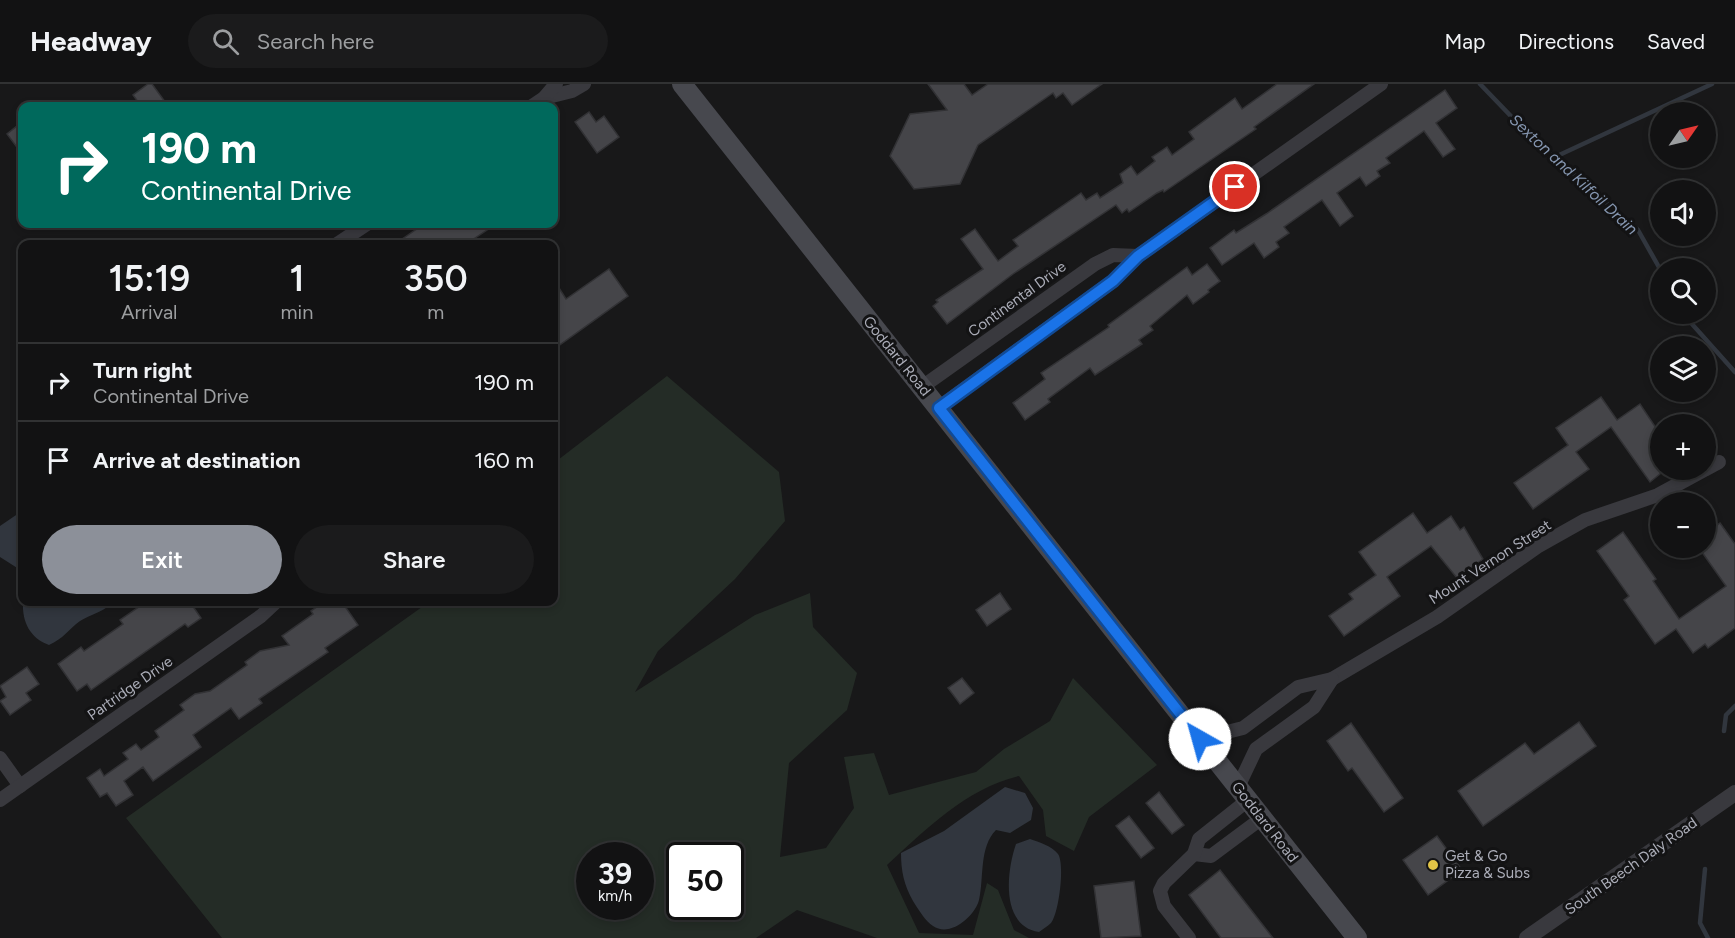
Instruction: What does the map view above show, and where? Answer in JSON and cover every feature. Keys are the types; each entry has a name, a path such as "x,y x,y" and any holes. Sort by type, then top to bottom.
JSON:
{"main road":[{"name":"Goddard Road","path":"682,84 1357,938"}],"street":[{"path":"538,102 556,84"},
{"path":"544,98 584,84"},
{"path":"939,408 1113,281 1138,256 1380,84"},
{"path":"343,240 361,228"},
{"name":"Continental Drive","path":"922,387 1095,264 1113,255 1138,256"},
{"name":"Mount Vernon Street","path":"1200,739 1243,728 1298,687 1332,679 1437,616 1547,542 1586,520 1658,495 1685,480"},
{"name":"Partridge Drive","path":"0,800 261,616 272,606"},
{"name":"Mount Vernon Street","path":"1243,794 1256,749 1314,707 1332,679"},
{"path":"0,758 20,786"},
{"name":"South Beech Daly Road","path":"1527,938 1735,793"},
{"path":"1190,938 1164,906 1160,891 1164,883 1194,854 1199,839 1243,794"},
{"path":"1194,854 1211,856 1262,818"}],"shaded area":[{"path":"667,376 779,472 785,521 735,579 658,651 635,692 755,615 810,593 813,627 857,673 847,710 789,763 780,857 826,848 854,808 844,757 874,753 889,795 976,772 1004,749 1050,721 1073,678 1157,765 1089,817 1074,851 1046,836 1043,810 1019,776 1000,782 964,800 887,865 919,933 973,935 987,883 998,890 1014,930 1029,938 877,938 797,910 756,938 222,938 126,818 423,606 558,606 558,460"},
{"path":"18,514 18,568 0,557 0,526"},
{"path":"23,606 108,606 80,621 49,645 32,634 24,616"},
{"path":"1005,787 1025,793 1033,808 1031,820 1010,833 996,830 991,837 984,854 979,900 973,912 961,924 954,927 940,929 933,926 920,911 907,889 902,872 901,853 944,831"},
{"path":"1030,839 1055,851 1060,859 1061,868 1059,899 1054,918 1039,932 1027,928 1018,920 1009,897 1010,869 1016,844"}],"building":[{"path":"148,84 152,84 165,102 138,102 133,95"},
{"path":"928,84 964,84 972,95 988,84 1102,84 1072,105 1063,93 1056,98 1053,93 978,145 960,184 914,189 890,156 910,114 947,110"},
{"path":"1277,84 1314,84 1254,127 1256,129 1164,192 1163,190 1157,193 1129,212 1127,209 1122,213 1116,205 1013,274 947,324 933,306 938,302 936,300 983,269 961,239 975,229 998,261 1018,246 1013,240 1081,193 1086,200 1097,193 1100,198 1123,183 1120,174 1131,166 1137,175 1155,161 1152,157 1167,147 1172,155 1194,139 1189,132 1235,98 1242,109"},
{"path":"1445,90 1457,108 1436,123 1455,149 1443,157 1424,131 1386,158 1390,163 1377,171 1380,176 1366,186 1360,177 1337,193 1353,216 1340,226 1322,200 1284,227 1289,233 1276,242 1279,247 1264,258 1254,243 1222,265 1210,248 1234,230 1236,233 1266,214"},
{"path":"589,112 596,122 604,116 619,137 597,153 575,122"},
{"path":"18,125 18,149 7,134"},
{"path":"418,228 490,228 472,240 401,240"},
{"path":"1207,264 1220,281 1208,290 1209,292 1193,304 1187,295 1150,326 1153,330 1139,340 1142,344 1095,375 1090,368 1048,399 1050,402 1025,420 1013,403 1045,379 1041,373 1109,327 1108,325 1187,267 1192,275"},
{"path":"609,269 628,296 558,346 558,286 566,299"},
{"path":"1601,397 1617,420 1640,404 1650,419 1650,480 1652,480 1650,482 1611,427 1576,452 1589,469 1533,509 1514,483 1568,445 1556,428"},
{"path":"1413,513 1427,533 1451,516 1460,530 1464,527 1483,559 1457,578 1431,546 1387,577 1400,596 1344,636 1329,616 1353,599 1349,594 1376,575 1359,552"},
{"path":"1720,523 1735,544 1735,628 1708,648 1705,644 1693,653 1676,629 1655,644 1624,600 1629,596 1597,551 1623,532 1656,579 1653,581 1679,619 1726,586 1706,558 1716,558 1716,526"},
{"path":"1000,593 1011,609 987,626 976,610"},
{"path":"140,606 193,606 201,618 188,627 185,624 91,690 87,684 77,691 58,664 81,647 84,651 123,624 120,620"},
{"path":"318,606 345,606 358,625 325,648 328,652 259,699 262,703 239,719 231,708 193,735 201,747 153,781 143,767 124,781 133,795 116,806 107,793 100,797 87,778 100,769 104,776 128,759 123,753 136,744 141,750 159,737 155,731 184,710 180,705 195,694 210,691 247,665 245,662 260,651 289,645 282,636 313,614 311,611"},
{"path":"27,667 39,684 26,693 31,700 10,715 0,701 6,697 0,686"},
{"path":"962,678 974,693 960,704 948,688"},
{"path":"1579,722 1596,746 1483,826 1458,791 1525,743 1534,754"},
{"path":"1351,723 1403,798 1384,812 1352,768 1348,771 1327,741"},
{"path":"1159,792 1184,825 1172,834 1146,803"},
{"path":"1129,816 1154,848 1141,858 1116,826"},
{"name":"Get & Go Pizza & Subs","path":"1437,836 1462,870 1428,895 1403,860"},
{"path":"1220,870 1273,938 1221,938 1189,895"},
{"path":"1134,881 1141,936 1101,938 1094,886"}],"waterway":[{"name":"Sexton and Kilfoil Drain","path":"1480,84 1532,138 1638,230 1654,258"},
{"path":"1555,157 1712,84"},
{"name":"Sexton and Kilfoil Drain","path":"1692,324 1735,372"},
{"name":"Sexton and Kilfoil Drain","path":"1724,731 1726,715 1735,706"},
{"name":"Sexton and Kilfoil Drain","path":"1705,869 1700,923 1708,938"}],"place":[{"name":"Get & Go Pizza & Subs","path":"1433,865"}],"route":[{"path":"1200,739 939,408 1113,281 1138,256 1235,187"}]}
